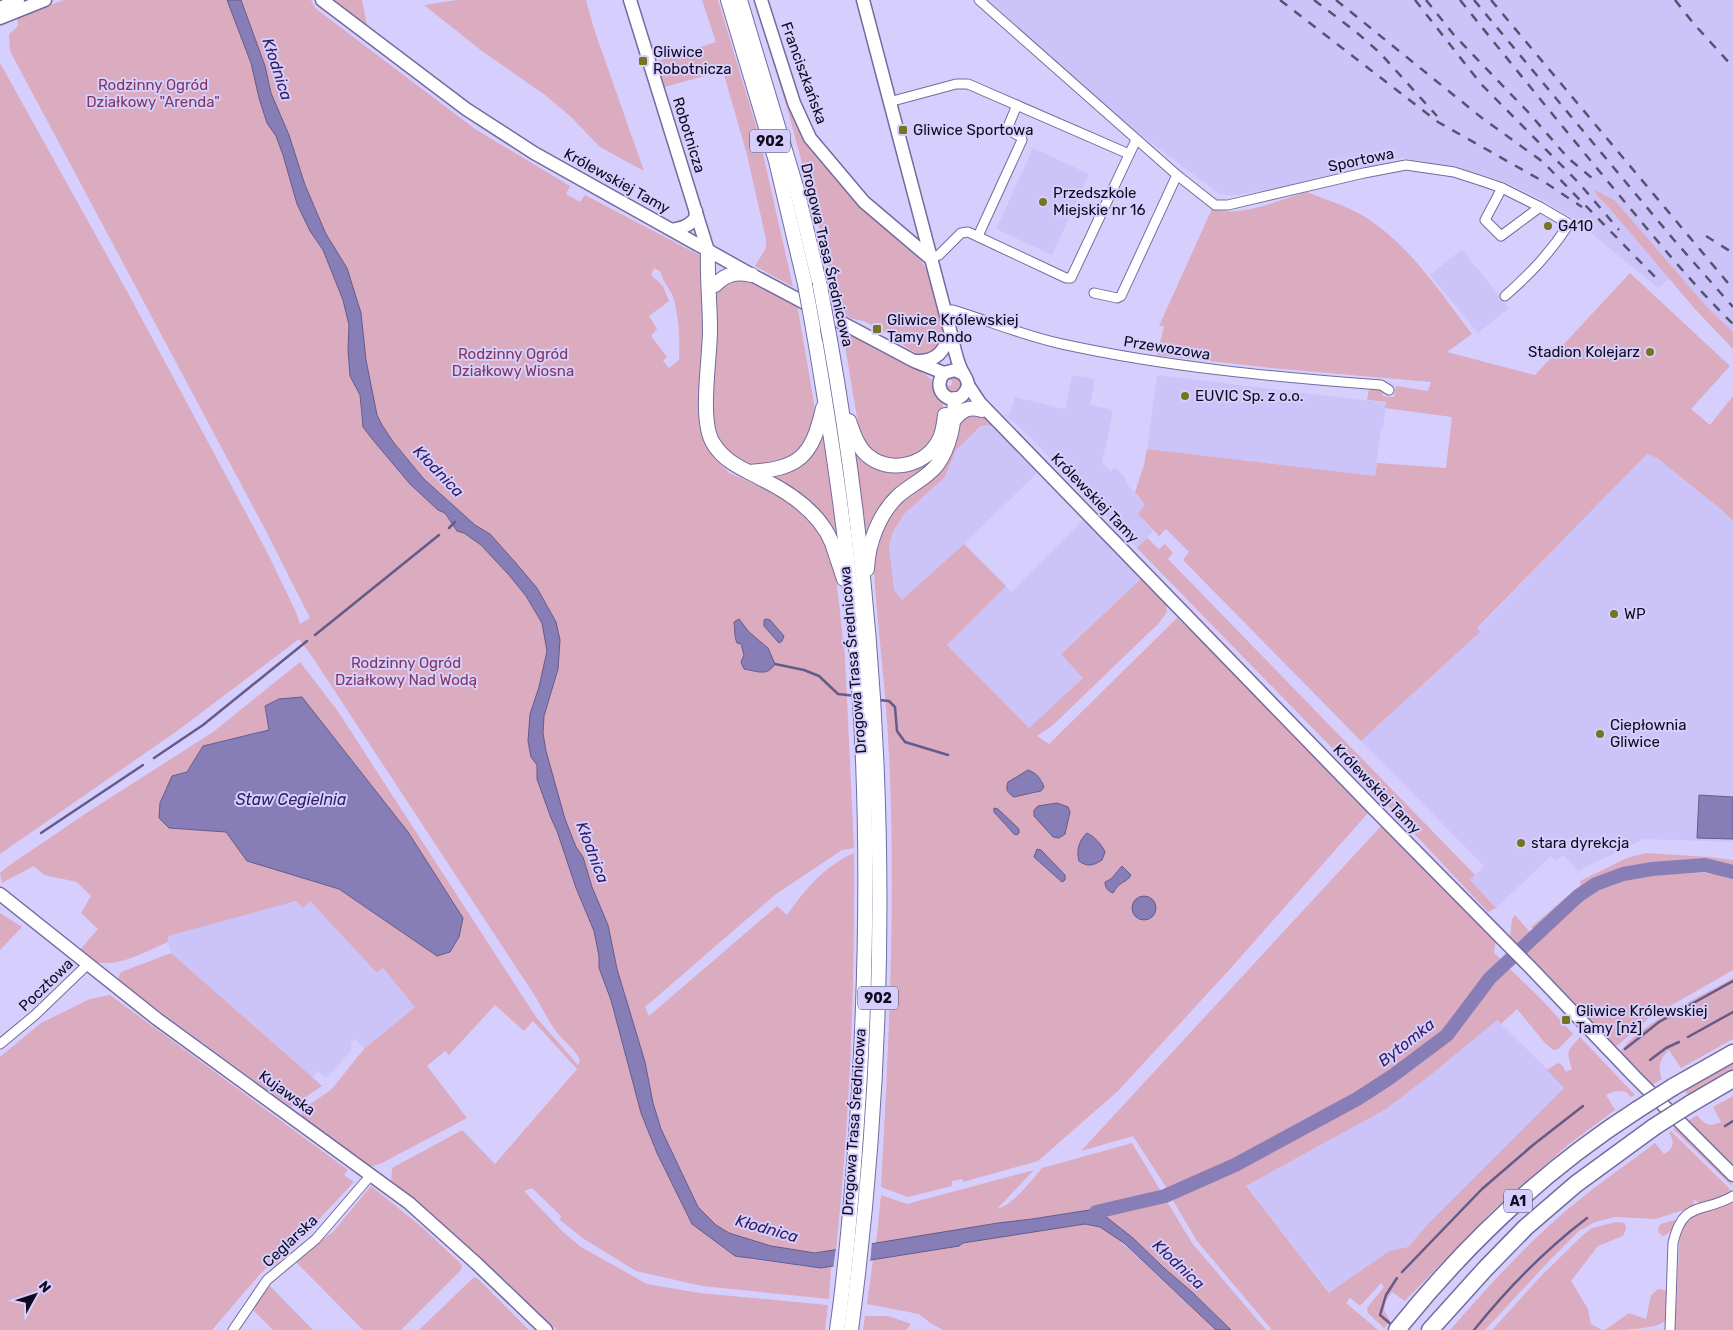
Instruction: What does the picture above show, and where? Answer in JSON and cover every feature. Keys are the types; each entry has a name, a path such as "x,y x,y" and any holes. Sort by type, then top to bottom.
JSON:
{"highway":[{"name":"A1","path":"1397,1330 1463,1254 1511,1207 1597,1135 1673,1087 1733,1053"},
{"name":"A1","path":"1431,1329 1526,1227 1576,1184 1654,1127 1733,1079"}],"main road":[{"name":"Drogowa Trasa Średnicowa","path":"728,0 776,161 814,328 840,502 854,626 864,669"},
{"name":"Drogowa Trasa Średnicowa","path":"740,0 797,190 820,286 839,387 867,610 864,669 864,982 853,1189 842,1329"},
{"path":"708,251 716,267 715,285 710,300"},
{"path":"708,251 708,291 710,300 707,426 712,441 722,456 734,466 795,498 812,513 824,528 832,542 854,626"},
{"path":"715,285 732,273 752,275"},
{"path":"839,387 858,445 867,455 889,465 902,465 914,462 924,458 932,450 939,441 954,398"},
{"path":"748,472 784,467 803,455 814,440 818,430 825,397"},
{"path":"867,610 868,559 877,526 887,508 898,496 936,466 950,438 954,398"},
{"path":"953,421 959,414 972,407 982,410"}],"street":[{"path":"0,18 45,0"},
{"name":"Królewskiej Tamy","path":"322,0 466,109 504,135 708,251 914,361 932,375 943,376"},
{"name":"Robotnicza","path":"630,0 708,251"},
{"name":"Franciszkańska","path":"761,0 794,103 810,138 864,202 930,258"},
{"name":"Królewskiej Tamy","path":"862,0 960,367 980,403 1530,967 1635,1078 1733,1175"},
{"name":"Sportowa","path":"979,0 1136,140 1215,204 1228,205 1406,165 1454,172 1502,188 1540,206 1569,224 1534,270 1505,296"},
{"path":"889,102 964,84 973,85 1129,154"},
{"path":"978,236 1022,140 1021,137 1007,129 1017,105"},
{"path":"930,258 939,255 961,232 968,232 1066,278 1071,278 1136,140"},
{"path":"1094,293 1117,298 1121,296 1177,175"},
{"path":"1502,188 1486,220 1501,236 1540,206"},
{"path":"672,230 689,225 695,220 696,211"},
{"name":"Przewozowa","path":"944,310 953,310 1061,344 1094,350 1207,369 1381,385 1389,390"},
{"path":"914,361 928,360 937,356 945,348 950,330"},
{"path":"943,376 955,370 966,380 966,392 954,398 939,389 943,376 950,330"},
{"name":"Królewskiej Tamy","path":"954,398 982,410 1000,423"},
{"name":"Kujawska","path":"0,894 157,1019 409,1203 440,1229 546,1330"},
{"name":"Pocztowa","path":"0,1044 35,1015 87,965"},
{"name":"Ceglarska","path":"233,1330 267,1280 316,1239 371,1175"},
{"path":"1670,1330 1673,1243 1676,1232 1685,1216 1693,1210 1733,1196"}],"shaded area":[{"path":"988,0 1733,0 1733,332 1706,306 1619,205 1596,194 1669,279 1658,288 1575,220 1544,201 1488,176 1425,162 1403,158 1282,187 1233,196 1219,194 1126,124"},
{"name":"Przedszkole Miejskie nr 16","path":"1033,148 1089,174 1052,255 996,229"},
{"path":"1462,249 1509,308 1478,333 1430,275"},
{"path":"1072,375 1095,379 1090,405 1110,409 1113,412 1102,463 1111,471 1115,467 1125,477 1127,484 1146,506 1138,514 1153,531 1137,548 1020,427 1004,415 1010,413 1015,397 1065,409"},
{"path":"1157,375 1386,403 1375,476 1147,449"},
{"path":"987,425 997,427 1039,471 902,601 894,590 889,545 893,532 904,514 945,477 956,450 980,428"},
{"name":"Ciepłownia Gliwice","path":"1647,454 1657,458 1733,521 1733,842 1644,839 1578,871 1563,855 1556,861 1551,856 1496,908 1470,880 1484,866 1361,741 1480,632 1477,629"},
{"path":"1084,519 1142,578 1061,653 1084,678 1029,728 947,645 1006,586 1011,592"},
{"path":"296,901 310,901 376,972 382,967 415,1007 364,1049 355,1039 351,1043 351,1051 326,1078 318,1071 312,1077 171,953 167,936"},
{"path":"1497,1020 1565,1087 1430,1222 1408,1247 1389,1251 1330,1293 1246,1186 1386,1109"}],"green space":[{"path":"64,0 227,0 251,63 267,123 276,136 283,155 297,204 310,231 323,250 343,300 349,325 348,350 355,384 360,395 361,416 373,440 410,484 438,510 445,513 457,531 464,533 481,545 509,575 526,596 542,623 547,651 539,687 530,714 528,741 531,757 537,765 537,779 576,888 593,928 599,956 599,968 611,1000 641,1113 657,1153 692,1224 749,1259 821,1268 831,1267 829,1299 702,1286 636,1271 584,1239 560,1220 561,1216 532,1188 524,1191 563,1232 581,1247 647,1284 699,1293 828,1305 825,1330 557,1330 447,1228 391,1184 392,1168 462,1130 495,1164 577,1069 533,1021 524,1031 495,1005 449,1055 445,1051 427,1066 467,1118 382,1163 370,1167 301,1116 304,1108 331,1090 364,1049 415,1007 383,968 376,972 310,901 303,908 296,901 168,936 168,942 141,954 120,961 101,963 90,959 79,951 98,929 81,913 91,896 77,882 44,875 34,866 2,883 0,873 7,867 85,814 213,732 300,662 337,710 536,1017 578,1065 580,1060 552,1026 535,996 299,639 177,731 0,854 0,63 129,295 267,552 300,624 310,618 266,531 10,51 9,34 18,26 17,17","holes":["270,730 459,937 450,952 437,956 339,889 247,861 226,832 169,828 172,776 187,772 203,746"]},
{"name":"Rodzinny Ogród Działkowy Wiosna","path":"241,0 311,0 315,8 475,129 570,186 566,194 580,202 585,195 703,257 704,360 699,413 702,436 712,455 729,473 791,502 813,523 827,543 835,568 845,657 854,848 842,850 776,894 645,1007 649,1016 777,906 787,915 816,879 843,858 854,853 854,953 851,1052 836,1250 814,1253 771,1246 729,1233 716,1225 698,1207 690,1194 684,1176 661,1129 653,1103 645,1062 617,969 608,925 592,887 583,857 576,847 565,819 546,751 543,733 544,716 558,669 560,640 556,622 537,588 515,562 490,534 475,525 425,479 394,443 382,425 377,415 366,360 361,313 347,268 326,234 305,185 289,135 271,93 265,66","holes":["654,268 661,272 673,297 677,312 679,360 669,368 663,361 667,357 651,336 657,329 649,316 669,301 663,286 651,275","736,631 749,632 768,648 763,673 757,671 749,663 734,637"]},
{"path":"334,0 362,0 367,25"},
{"path":"457,0 586,0 594,29 644,171 600,147 571,117 545,95 482,51 424,5"},
{"path":"702,0 718,0 759,136 793,287 755,266 766,248 766,239 747,155 723,71 664,87 657,61 716,42"},
{"path":"754,0 758,0 795,118 918,256 927,270 939,304 945,333 943,341 931,351 920,355 907,348 900,341 864,321 853,319 838,311 820,231 790,118"},
{"path":"1595,190 1614,200 1619,205 1706,306 1733,332 1733,349 1695,309 1596,194"},
{"path":"1307,192 1354,211 1377,225 1422,268 1472,334 1447,352 1535,375 1630,273 1730,366 1691,409 1710,425 1733,396 1733,521 1657,458 1647,454 1477,628 1480,632 1361,741 1183,560 1189,552 1166,529 1159,536 1138,514 1145,505 1135,492 1147,449 1375,476 1377,463 1446,468 1452,417 1385,408 1386,402 1367,400 1369,389 1381,390 1383,396 1394,397 1396,386 1428,391 1431,382 1282,369 1157,355 1164,326 1159,326 1212,209 1223,211 1247,210"},
{"path":"744,276 797,304 814,403 815,422 803,448 786,463 755,466 740,460 727,451 720,441 713,418 715,294 717,287"},
{"path":"842,328 908,364 934,382 943,401 942,421 937,437 919,455 894,460 881,456 868,447 860,435"},
{"path":"956,376 961,380 961,388 956,392 949,392 945,384 951,386 952,381 946,378"},
{"path":"982,414 997,427 987,425 980,427 956,450 945,477 904,514 893,532 889,545 894,590 902,600 964,544 1006,586 947,645 1029,728 1083,678 1061,654 1142,578 1166,604 1167,612 1159,623 1053,725 1037,736 1049,744 1177,618 1204,643 1368,813 1230,969 1118,1091 1038,1161 963,1182 962,1179 952,1181 952,1186 908,1197 881,1187 889,1025 892,863 888,730 873,558 877,536 898,501 937,470 959,416","holes":["1028,770 1042,780 1044,787 1037,793 1014,797 1015,777","1122,866 1131,875 1128,879 1115,888 1105,882 1111,879"]},
{"path":"825,428 840,548 831,533 764,477 778,473"},
{"path":"852,447 887,468 944,448 921,474 866,545"},
{"path":"1147,538 1159,549 1165,544 1173,553 1168,559 1475,875 1470,880 1496,908 1488,912 1374,791 1137,548"},
{"path":"1382,825 1496,938 1494,953 1503,961 1489,972 1443,1034 1356,1093 1233,1161 1168,1190 1133,1136 1081,1151"},
{"path":"1646,853 1733,860 1733,867 1706,862 1643,866 1610,873 1582,889 1536,931 1531,927 1581,885 1580,881 1627,858"},
{"path":"1705,873 1733,877 1733,970 1649,1018 1618,1045 1612,1047 1525,953 1577,902 1591,892 1606,885 1622,880 1654,875"},
{"path":"0,913 22,927 0,950"},
{"path":"1515,915 1533,936 1519,947 1510,937 1512,919"},
{"path":"171,953 322,1086 291,1107 121,983 118,978 121,972"},
{"path":"1508,967 1573,1034 1558,1049 1553,1050 1545,1043 1517,1009 1501,1024 1497,1020 1386,1109 1246,1186 1329,1293 1389,1251 1408,1247 1430,1222 1564,1088 1547,1070 1558,1063 1562,1065 1566,1072 1572,1069 1568,1054 1580,1037 1635,1095 1631,1097 1626,1092 1618,1091 1606,1095 1615,1110 1569,1144 1490,1213 1405,1301 1392,1292 1386,1301 1384,1310 1390,1321 1384,1328 1368,1313 1367,1308 1384,1287 1381,1283 1362,1304 1359,1305 1350,1298 1346,1303 1378,1330 1272,1330 1197,1241 1172,1199 1249,1163 1376,1093 1418,1064 1454,1034"},
{"path":"1733,978 1733,1039 1681,1068 1669,1050 1663,1056 1660,1063 1662,1079 1650,1086 1622,1058 1621,1051 1642,1030 1672,1011"},
{"path":"110,995 348,1170 344,1175 354,1182 274,1267 271,1264 260,1274 212,1330 0,1330 0,1057 41,1023 90,999"},
{"path":"1733,1061 1733,1070 1688,1095 1684,1089"},
{"path":"1733,1096 1733,1168 1688,1121 1697,1115 1708,1124 1721,1122 1713,1107"},
{"path":"1675,1128 1716,1163 1732,1186 1673,1129"},
{"path":"1671,1131 1731,1190 1725,1197 1700,1204 1694,1199 1693,1207 1655,1219 1615,1217 1595,1222 1579,1231 1485,1330 1450,1330 1518,1256 1572,1205 1655,1143 1664,1154 1670,1150 1673,1142 1669,1133"},
{"path":"1132,1143 1192,1243 1266,1330 1231,1330 1133,1238 1096,1209 998,1223 876,1244 881,1195 907,1204 1034,1170 997,1209 1015,1198 1042,1168"},
{"path":"371,1186 423,1228 462,1265 461,1270 401,1330 363,1330 295,1261 333,1232"},
{"path":"1733,1199 1733,1330 1675,1330 1680,1231 1685,1223 1697,1213"},
{"path":"1675,1220 1674,1226 1667,1234 1663,1236 1659,1233 1658,1228 1661,1224"},
{"path":"1616,1222 1625,1223 1626,1229 1623,1236 1598,1246 1571,1281 1588,1309 1591,1324 1602,1330 1492,1330 1543,1274 1582,1236 1592,1228"},
{"path":"1085,1224 1100,1227 1117,1238 1216,1330 943,1330 919,1314 867,1304 873,1260 959,1246 963,1243"},
{"path":"474,1277 529,1330 419,1330"},
{"path":"268,1284 313,1330 273,1330 252,1309"},
{"path":"1658,1289 1668,1291 1668,1315 1664,1322 1649,1327 1605,1330 1629,1313 1646,1319 1651,1295"},
{"path":"865,1316 888,1316 911,1324 906,1330 863,1330"}],"water":[{"path":"227,0 241,0 265,66 271,93 289,135 305,185 326,234 347,268 361,313 366,360 377,415 382,425 394,443 424,479 475,525 490,534 515,562 537,588 556,622 560,640 558,669 544,716 543,733 546,751 565,819 576,847 583,857 592,887 608,925 617,969 645,1062 653,1103 661,1129 698,1207 716,1225 729,1233 771,1246 815,1253 1096,1209 1133,1238 1231,1330 1216,1330 1124,1243 1100,1227 1085,1224 821,1268 735,1256 692,1224 657,1153 641,1113 611,1000 599,968 599,956 594,931 576,888 537,779 537,765 531,757 528,741 530,714 539,687 547,651 542,623 526,596 509,575 481,545 464,533 457,531 445,513 438,510 410,484 363,427 360,395 350,376 349,325 343,300 323,250 310,231 297,204 283,155 276,136 267,123 251,63"},
{"path":"739,619 749,632 768,648 775,664 769,671 761,672 744,669 741,662 744,655 741,644 737,643 735,635 734,622"},
{"path":"764,620 770,620 784,636 779,643 764,626"},
{"name":"Staw Cegielnia","path":"302,697 408,832 463,918 459,937 450,952 437,956 339,889 247,861 226,832 169,828 159,818 160,803 172,776 187,772 203,746 269,730 265,706 279,699"},
{"path":"1028,770 1042,781 1044,787 1041,791 1014,797 1008,791 1008,782"},
{"path":"1699,795 1733,797 1733,839 1697,838"},
{"path":"1057,803 1068,807 1070,812 1065,834 1059,838 1053,837 1034,816 1034,810 1038,806"},
{"path":"994,808 998,809 1019,829 1017,835 994,812"},
{"path":"1087,833 1098,841 1105,852 1102,860 1096,864 1090,865 1079,861 1078,850 1080,842"},
{"path":"1037,849 1041,850 1065,875 1065,880 1062,882 1034,857"},
{"path":"1122,866 1131,875 1113,893 1107,889 1105,882 1111,879"},
{"path":"1144,896 1149,897 1155,903 1155,913 1149,919 1144,920 1139,919 1133,913 1132,908 1133,903 1139,897"}],"pier":[{"path":"872,1242 870,1264 833,1269 836,1248"}],"waterway":[{"path":"449,528 455,522"},
{"path":"315,635 439,535"},
{"path":"154,758 203,725 307,641"},
{"path":"775,664 804,670 819,676 838,694 856,696"},
{"path":"879,700 889,701 895,707 897,731 905,742 948,755"},
{"path":"41,833 143,765"},
{"name":"Bytomka","path":"1096,1212 1165,1196 1235,1165 1357,1099 1391,1077 1447,1035 1490,978 1578,896 1596,884 1623,874 1652,869 1705,865 1733,872"},
{"path":"1625,1049 1659,1022 1733,981"},
{"path":"1688,1037 1733,1012"},
{"path":"1650,1060 1666,1048 1679,1042"},
{"path":"1402,1272 1482,1189 1533,1145 1583,1106"},
{"path":"1725,1126 1733,1121"},
{"path":"1474,1330 1527,1271 1556,1243 1587,1218"},
{"path":"1393,1326 1380,1315 1386,1295 1397,1278"}],"railway":[{"path":"1280,0 1438,122 1546,183 1582,207"},
{"path":"1314,0 1355,31 1380,53 1437,116"},
{"path":"1336,0 1482,118 1543,162 1660,282"},
{"path":"1415,0 1481,84 1579,183 1619,230"},
{"path":"1426,0 1454,35 1529,113 1568,158 1598,183"},
{"path":"1460,0 1661,245 1733,324"},
{"path":"1474,0 1674,240 1733,307"},
{"path":"1491,0 1733,289"},
{"path":"1675,0 1733,67"},
{"path":"1706,236 1733,253"}],"place":[{"name":"Gliwice Robotnicza","path":"643,61"},
{"name":"Gliwice Sportowa","path":"903,130"},
{"name":"Przedszkole Miejskie nr 16","path":"1043,202"},
{"name":"G410","path":"1548,226"},
{"name":"Gliwice Królewskiej Tamy Rondo","path":"877,329"},
{"name":"Stadion Kolejarz","path":"1650,352"},
{"name":"EUVIC Sp. z o.o.","path":"1185,396"},
{"name":"WP","path":"1614,614"},
{"name":"Ciepłownia Gliwice","path":"1600,734"},
{"name":"stara dyrekcja","path":"1521,843"},
{"name":"Gliwice Królewskiej Tamy [nż]","path":"1566,1020"}],"water label":[{"name":"Kłodnica","path":"278,69"},
{"name":"Kłodnica","path":"439,471"},
{"name":"Kłodnica","path":"593,852"},
{"name":"Kłodnica","path":"767,1228"},
{"name":"Kłodnica","path":"1179,1264"}],"park label":[{"name":"Rodzinny Ogród Działkowy \"Arenda\"","path":"153,94"},
{"name":"Rodzinny Ogród Działkowy Nad Wodą","path":"406,672"}]}
